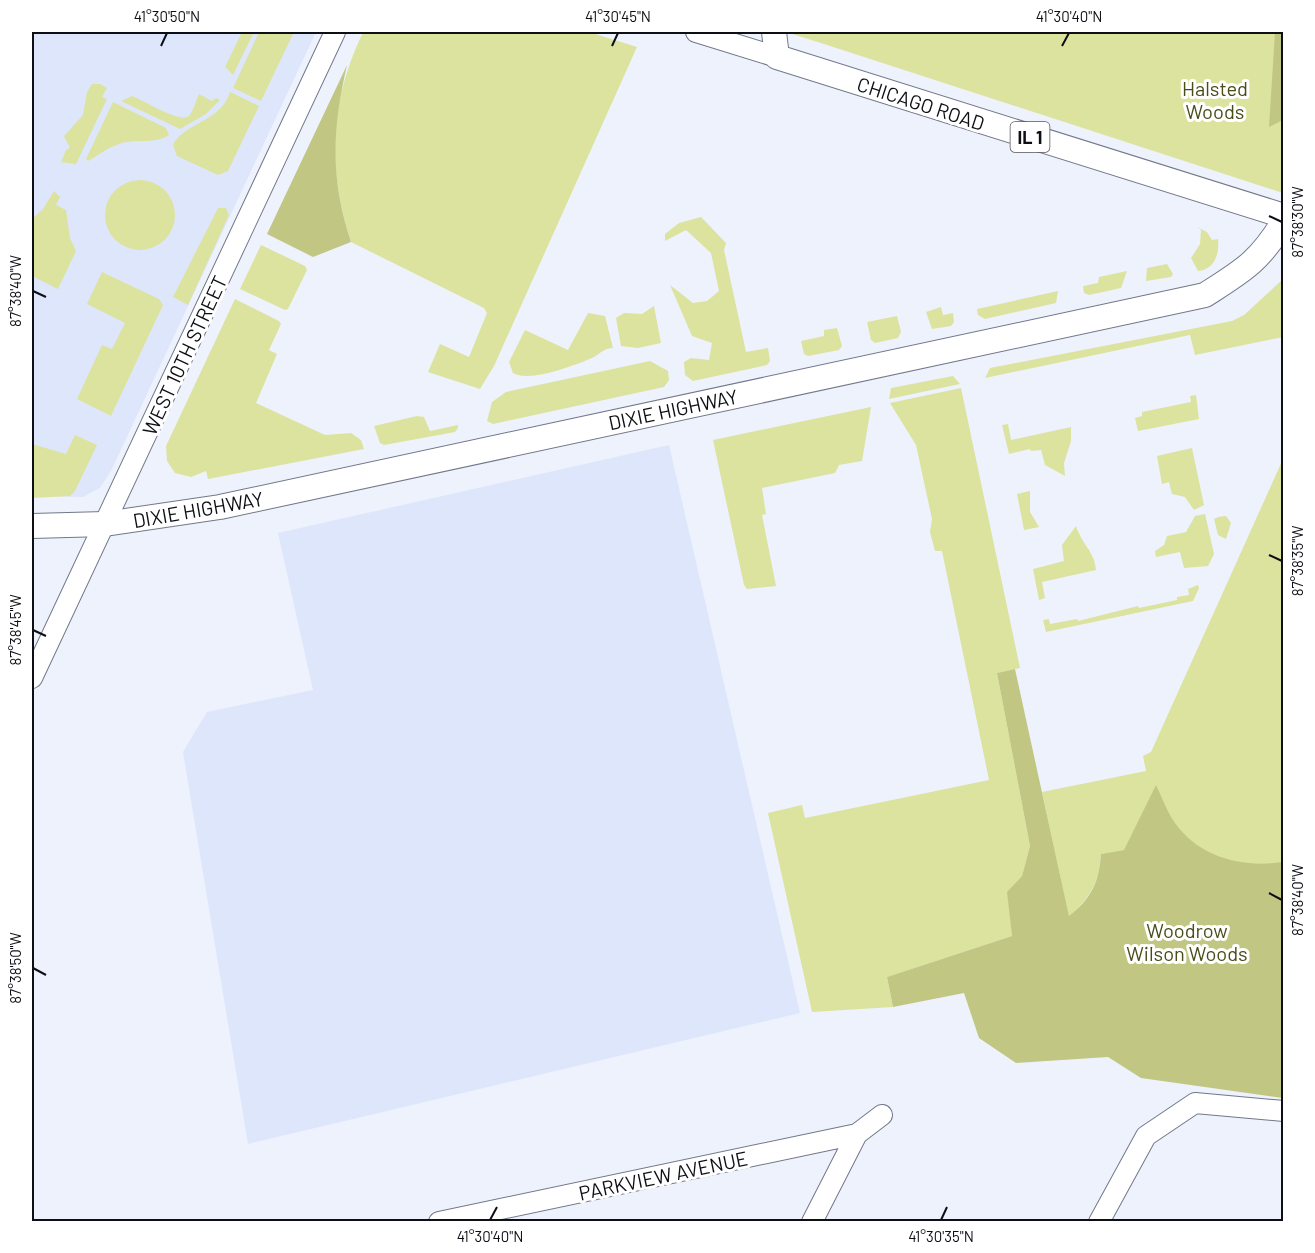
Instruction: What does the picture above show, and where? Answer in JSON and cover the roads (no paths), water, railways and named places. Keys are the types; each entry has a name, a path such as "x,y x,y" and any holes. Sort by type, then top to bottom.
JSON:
{"main road":[{"path":"774,32 777,57"},
{"name":"CHICAGO ROAD","path":"777,57 1284,216"},
{"name":"DIXIE HIGHWAY","path":"32,526 105,524 220,507 1205,295 1248,268 1267,249 1284,222"}],"street":[{"name":"WEST 10TH STREET","path":"32,678 335,32"},
{"name":"CHICAGO ROAD","path":"696,32 777,57"},
{"path":"1100,1221 1146,1136 1195,1103 1284,1111"},
{"name":"PARKVIEW AVENUE","path":"439,1221 857,1134 882,1114"},
{"path":"812,1221 857,1134"}],"park label":[{"name":"Halsted Woods","path":"1215,100"},
{"name":"Woodrow Wilson Woods","path":"1187,942"}]}
